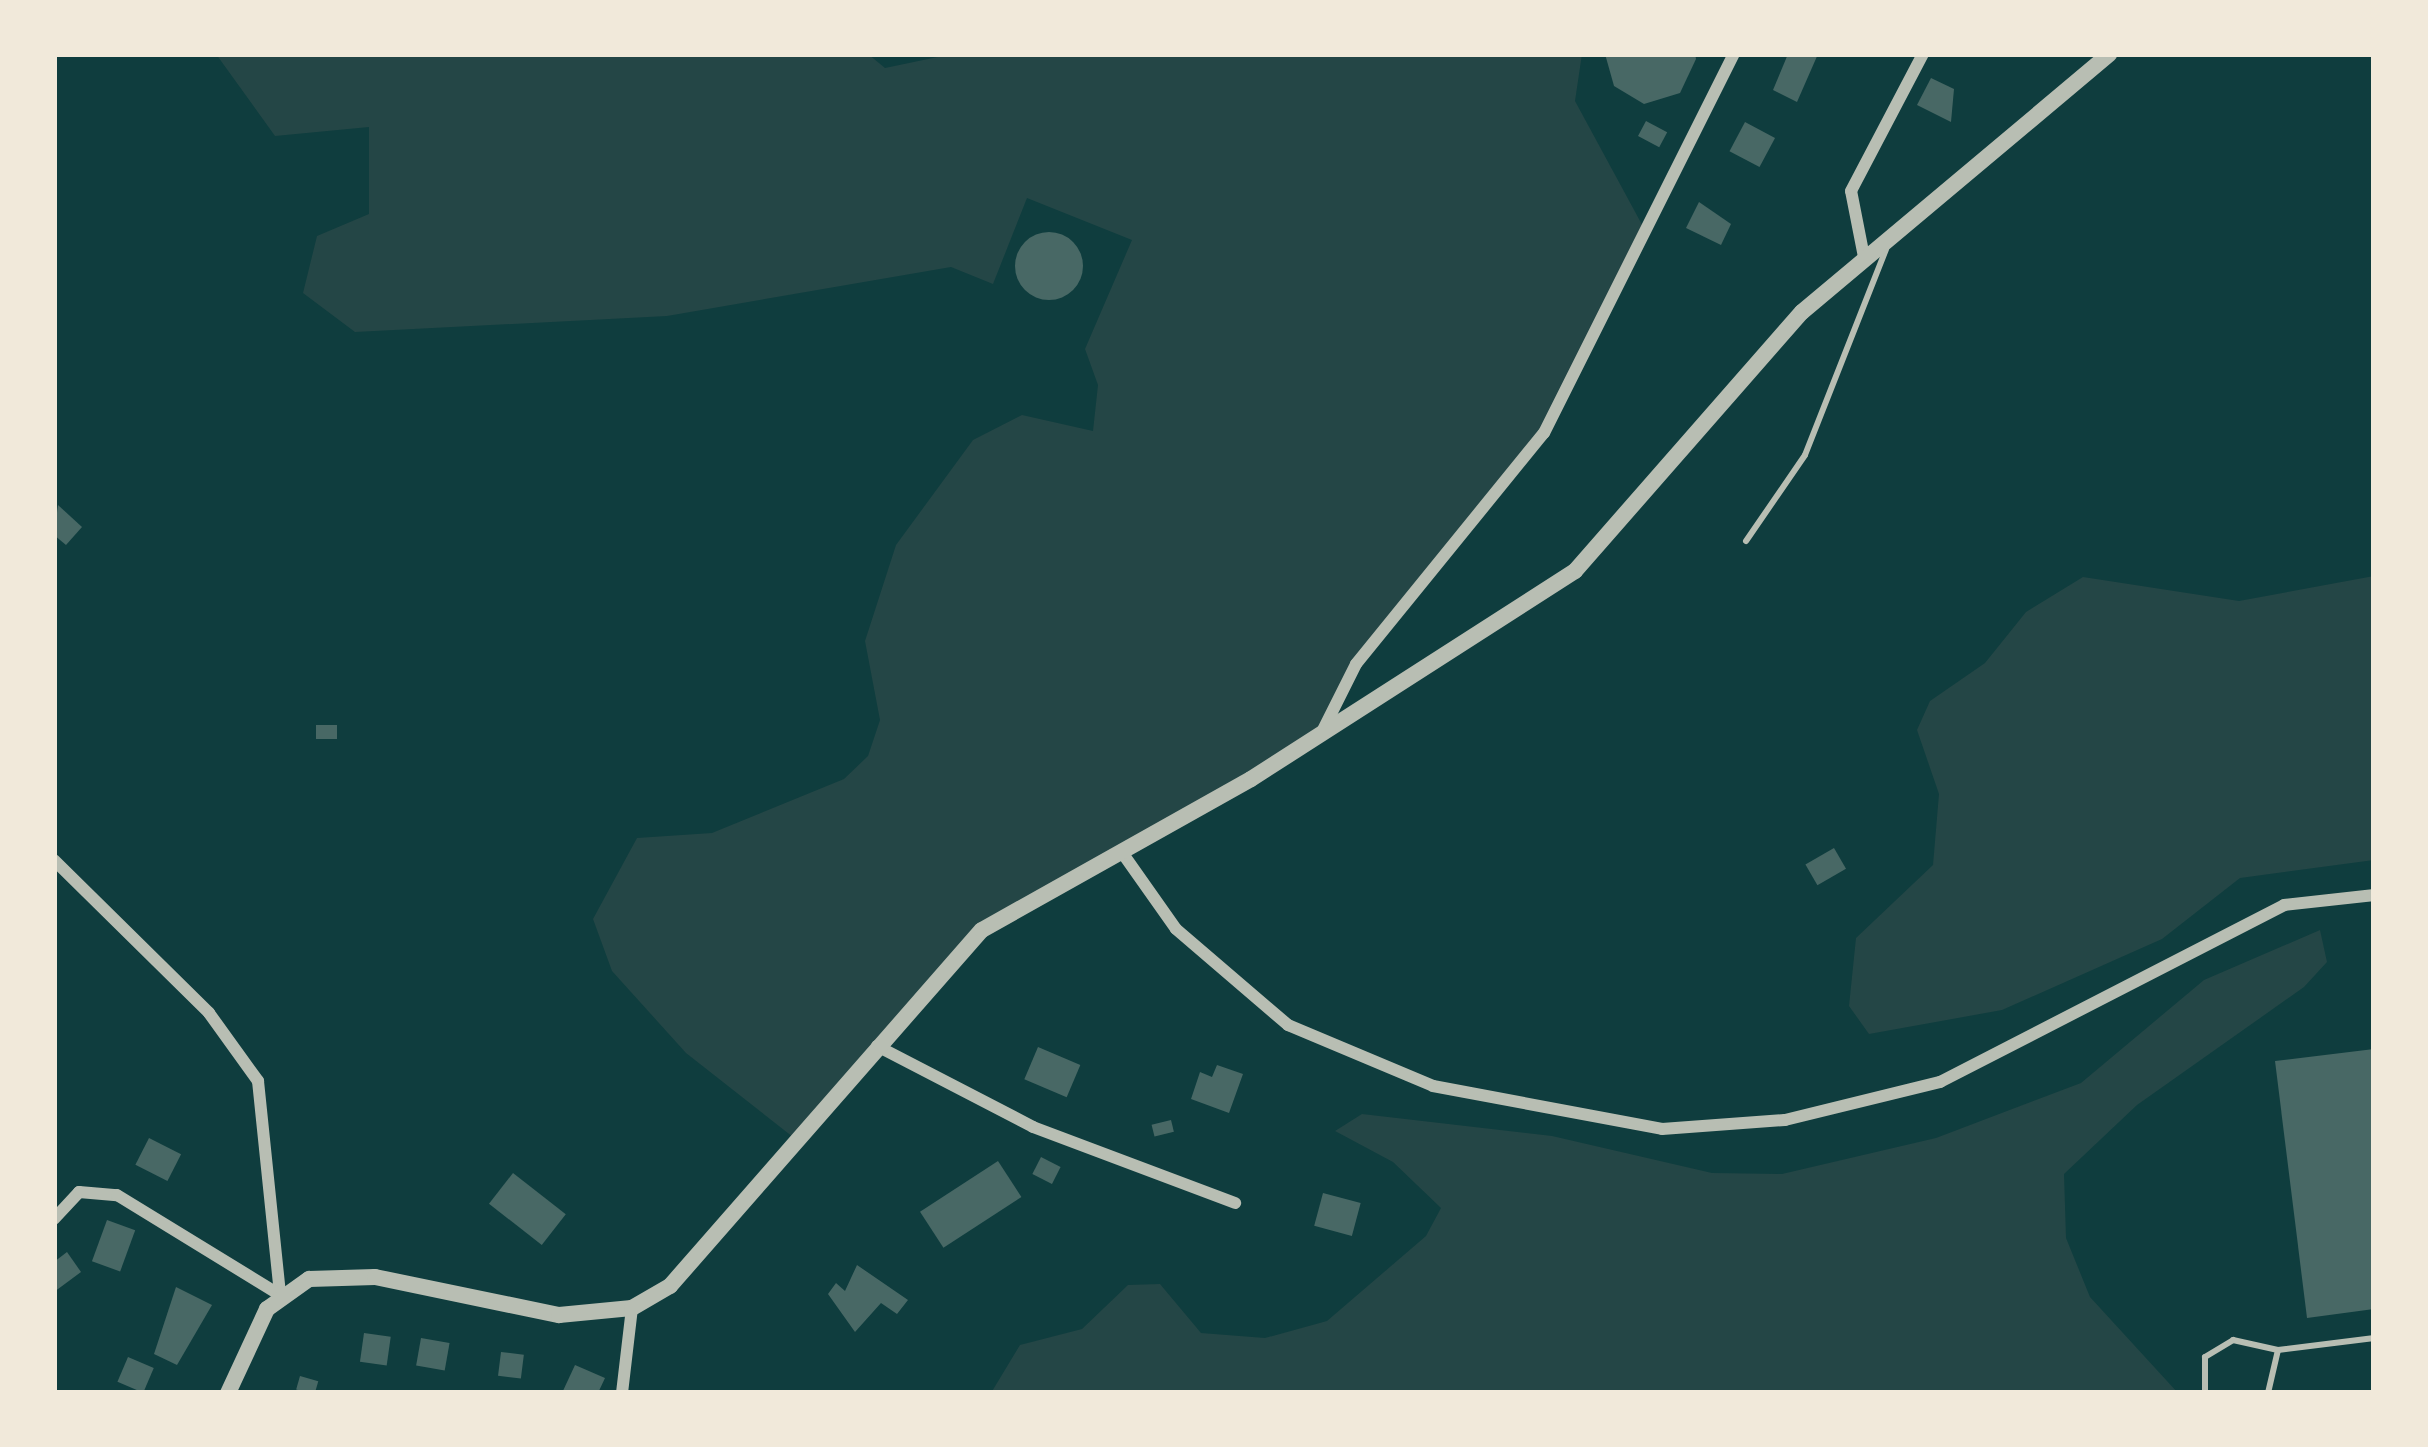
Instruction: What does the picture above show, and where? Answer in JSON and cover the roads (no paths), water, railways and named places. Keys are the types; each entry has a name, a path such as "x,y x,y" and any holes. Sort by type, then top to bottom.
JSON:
{"street":[{"path":"1320,736 1356,664 1544,433 1734,54"},
{"path":"1864,257 1851,191 1923,54"},
{"path":"54,1219 79,1192 117,1195 280,1295 349,1274 532,1312 632,1308 705,1253 877,1046 1003,913 1320,736 1575,571 1773,342 1893,231 2109,54"},
{"path":"1121,851 1177,929 1288,1025 1433,1086 1662,1129 1785,1120 1940,1082 2284,905 2374,895"},
{"path":"54,860 209,1013 257,1081 280,1295 228,1393"},
{"path":"877,1046 1033,1127 1235,1203"},
{"path":"622,1393 632,1308"}],"lane":[{"path":"1746,541 1805,455 1893,231"},
{"path":"2205,1393 2216,1346 2278,1350 2374,1338"},
{"path":"2268,1393 2278,1350"}]}
